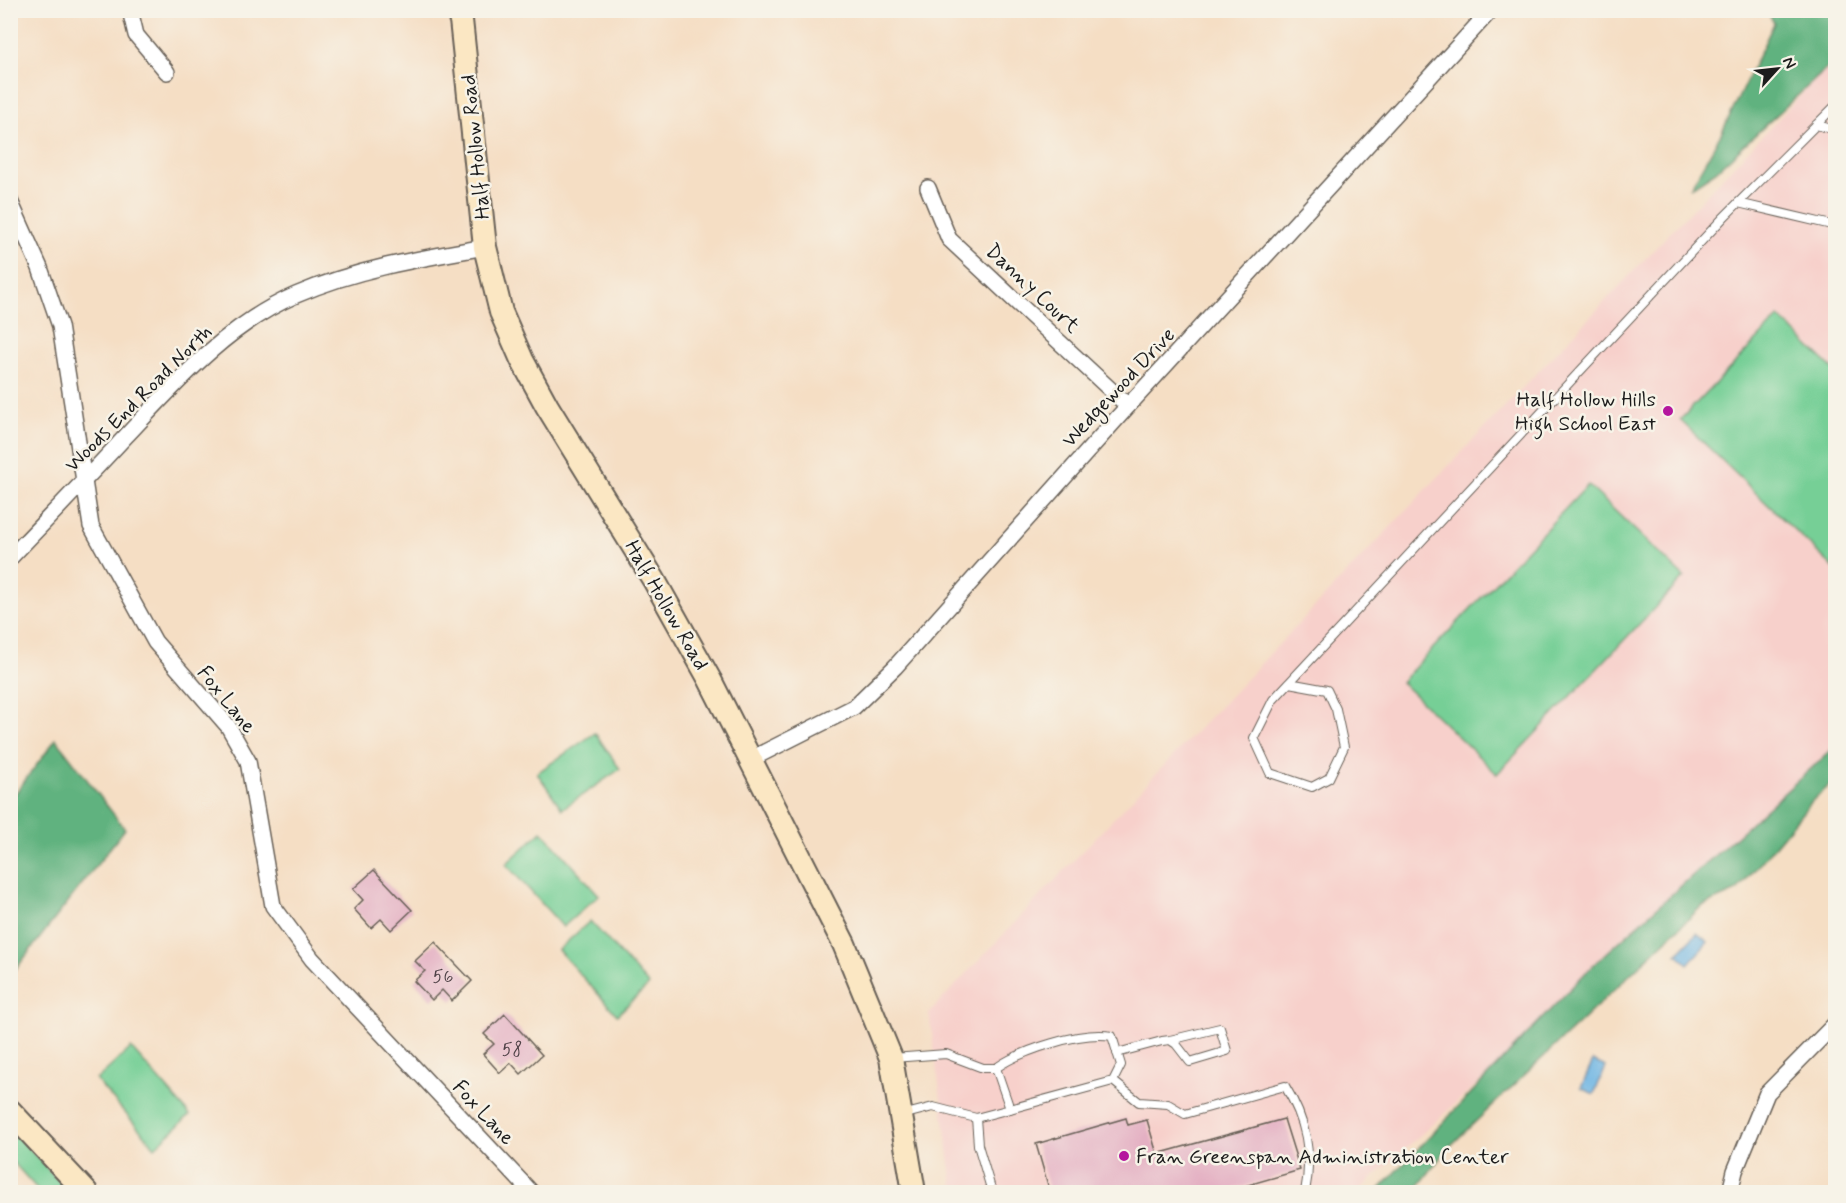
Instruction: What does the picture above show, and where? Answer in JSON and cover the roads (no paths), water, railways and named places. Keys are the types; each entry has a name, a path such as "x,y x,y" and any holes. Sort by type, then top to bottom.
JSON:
{"street":[{"path":"130,10 136,35 167,72"},
{"name":"Half Hollow Road","path":"456,10 461,20 485,247 501,312 522,360 660,590 751,759 844,944 891,1058 915,1192"},
{"name":"Wedgewood Drive","path":"751,759 854,707 895,667 1128,406 1491,10"},
{"name":"Danny Court","path":"928,188 949,239 1128,406"},
{"name":"Fox Lane","path":"10,201 40,268 60,326 91,526 155,642 228,726 248,761 273,906 312,959 531,1192"},
{"name":"Woods End Road North","path":"10,558 204,356 257,318 296,295 357,274 419,258 485,247"},
{"path":"1730,1192 1735,1171 1767,1093 1836,1023"},
{"path":"10,1111 86,1192"}],"lane":[{"path":"1289,683 1327,690 1336,709 1344,747 1329,778 1312,787 1270,773 1254,738 1273,700 1738,203 1836,105"},
{"path":"1816,125 1836,130"},
{"path":"1738,203 1836,226"},
{"path":"1117,1053 1170,1040 1220,1029 1227,1051 1190,1062 1170,1040"},
{"path":"891,1058 946,1054 983,1068 996,1068 1014,1056 1096,1033 1112,1036 1122,1065 1113,1081 976,1118 933,1107 901,1116"},
{"path":"996,1068 1010,1109"},
{"path":"1113,1081 1138,1102 1168,1104 1185,1114 1285,1086 1297,1105 1308,1137 1309,1174 1305,1192"},
{"path":"976,1118 978,1145 992,1192"}],"water":[{"path":"1697,933 1708,942 1688,964 1677,954"},
{"path":"1593,1061 1606,1067 1594,1094 1581,1088"}],"place":[{"name":"Half Hollow Hills High School East","path":"1668,411"},
{"name":"Fran Greenspan Administration Center","path":"1124,1156"}]}
